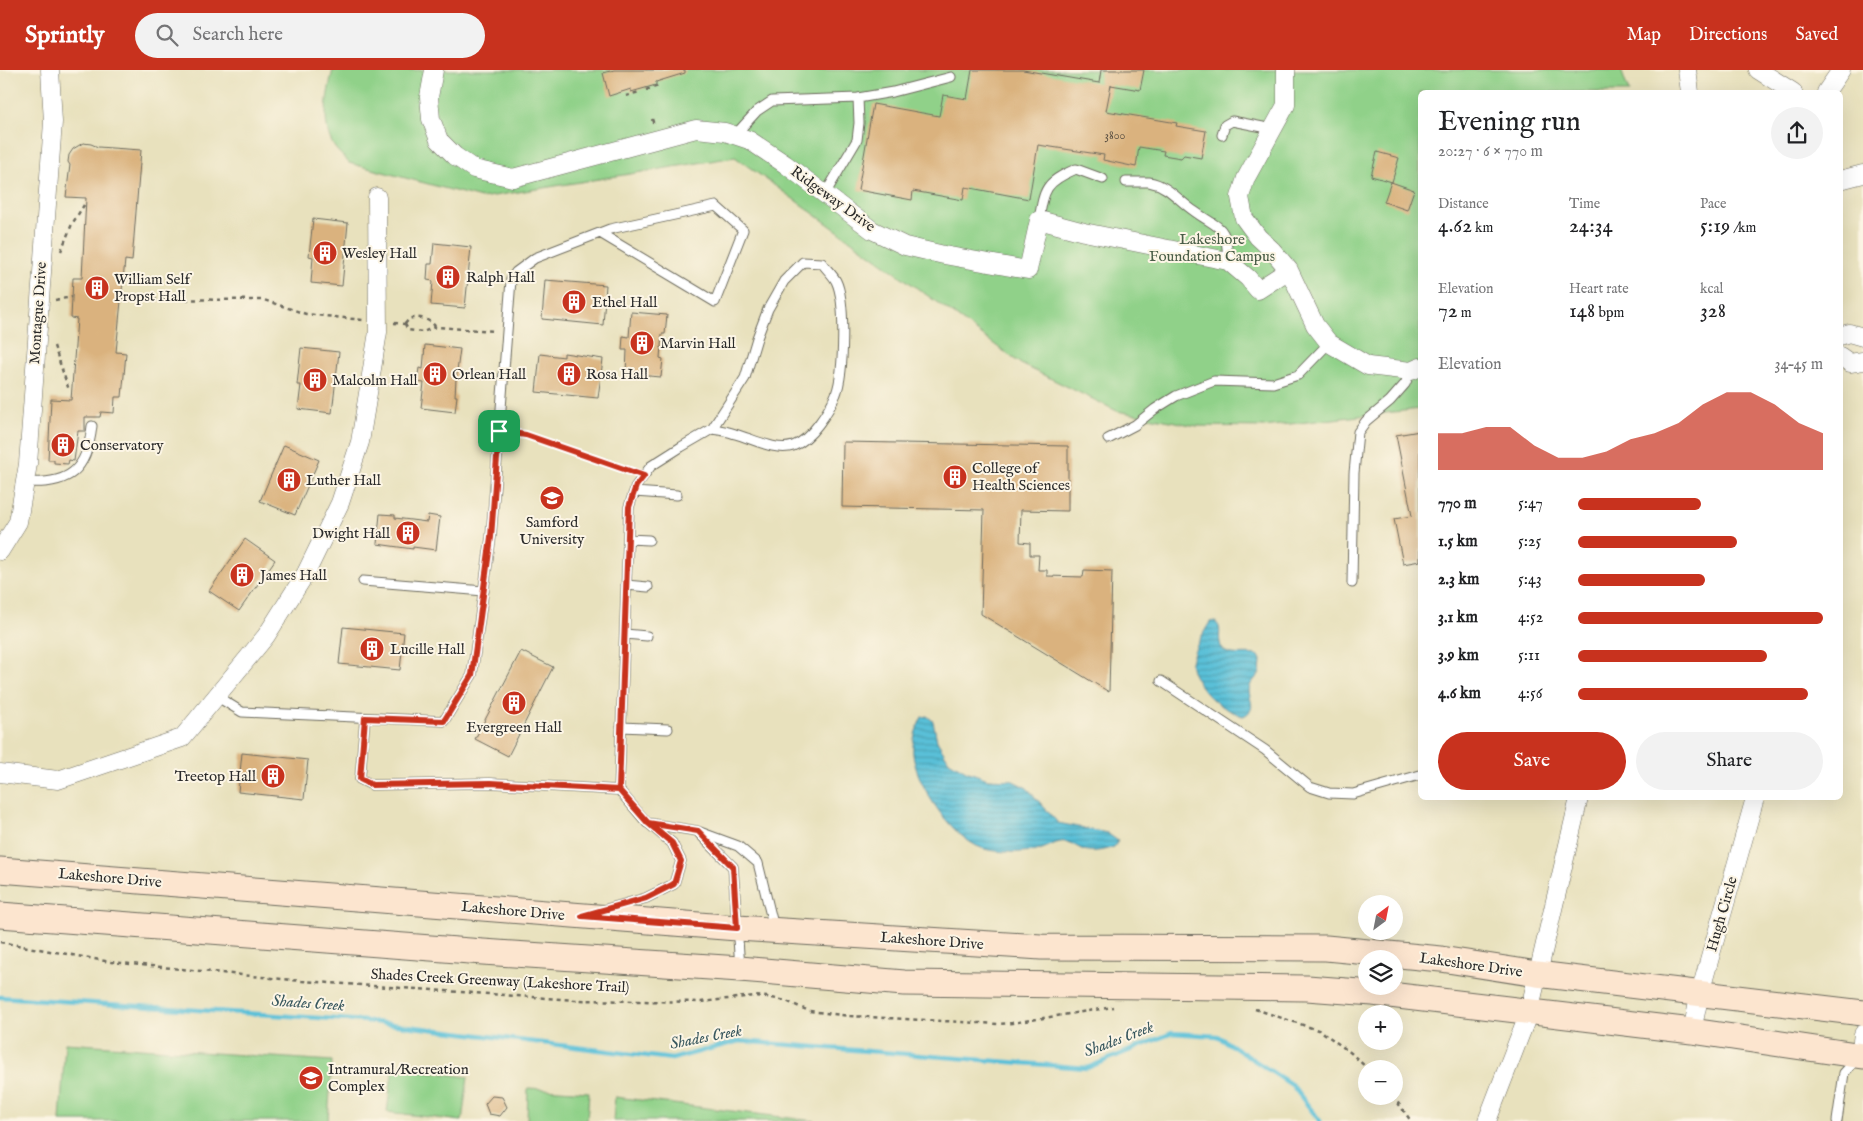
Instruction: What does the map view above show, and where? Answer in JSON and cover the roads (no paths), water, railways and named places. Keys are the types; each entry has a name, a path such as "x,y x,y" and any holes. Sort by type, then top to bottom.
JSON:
{"main road":[{"name":"Lakeshore Drive","path":"0,870 775,931 1041,948 1326,948 1441,959 1538,974 1863,1013"},
{"path":"0,914 493,953 904,982 1306,988 1373,993 1862,1052"},
{"path":"1039,984 1041,948"}],"street":[{"name":"Montague Drive","path":"0,551 18,522 28,464 53,122 50,70"},
{"name":"Ridgeway Drive","path":"434,70 428,97 431,118 439,140 455,156 474,169 513,178 696,129 725,132 749,140 785,164 872,230 905,246 1028,270 1039,220"},
{"path":"1286,70 1286,105 1246,178 1240,197 1244,218 1258,238 1272,250 1289,270 1315,326 1329,343 1368,366 1415,369"},
{"path":"1688,70 1690,90"},
{"path":"1758,70 1790,90"},
{"path":"1827,90 1841,70"},
{"path":"1843,179 1863,174"},
{"path":"0,773 58,780 182,738 266,636 306,573 340,503 360,442 378,332 377,197"},
{"path":"1039,220 1084,232 1228,261 1248,278 1258,290 1289,270"},
{"path":"1843,335 1849,333 1863,337"},
{"path":"1843,358 1850,363 1863,361"},
{"path":"1487,1121 1529,1012 1579,800"},
{"name":"Hugh Circle","path":"1692,1031 1700,993 1754,800"}],"lane":[{"path":"735,135 757,111 772,101 858,98 951,78"},
{"path":"825,194 856,140 859,123 858,98"},
{"path":"1222,135 1225,125 1232,120 1273,129"},
{"path":"1039,220 1044,194 1053,182 1062,175 1076,169 1103,179"},
{"path":"1126,182 1150,182 1162,186 1194,212 1218,226 1226,237 1228,261"},
{"path":"216,696 242,712 444,721 472,675 491,537 511,280 516,272 535,258 610,229 716,206 743,230 715,302 600,233"},
{"path":"582,916 646,898 674,884 681,861 672,843 648,823 619,790 629,507 636,486 651,466 712,429 745,378 768,309 784,281 803,262 822,263 836,281 843,305 841,364 836,394 821,420 807,438 792,446 770,446 734,433 712,429"},
{"path":"1108,439 1135,425 1155,409 1176,396 1214,381 1273,383 1298,375 1329,343"},
{"path":"1352,583 1354,473 1358,432 1366,421 1390,401 1415,369"},
{"path":"25,482 48,483 59,481 72,475 84,459 91,437 92,426"},
{"path":"634,492 677,495"},
{"path":"628,540 649,540"},
{"path":"363,581 484,591"},
{"path":"626,585 648,587"},
{"path":"624,634 647,636"},
{"path":"1161,681 1266,750 1310,787 1329,793 1353,794 1418,776"},
{"path":"365,718 360,779 372,785 490,783 619,790"},
{"path":"621,726 668,729"},
{"path":"648,823 698,831 738,846 758,863 775,931"},
{"path":"698,831 733,867 740,969"},
{"path":"1837,1121 1844,1073 1862,1052"}],"water":[{"path":"1214,621 1220,630 1222,649 1230,654 1259,656 1261,660 1260,673 1249,688 1252,705 1250,711 1243,716 1227,709 1212,699 1201,687 1192,671 1191,662 1194,652 1210,622"},
{"path":"927,716 933,721 937,741 949,761 966,771 988,779 1011,780 1027,788 1058,823 1107,833 1118,841 1114,847 1099,851 1088,851 1063,842 1036,850 1002,852 976,846 951,826 940,812 922,782 916,767 913,754 914,740 922,717"}],"waterway":[{"name":"Shades Creek","path":"0,997 366,1021 672,1059 739,1041 1087,1068 1172,1033 1217,1036 1292,1085 1320,1121"}],"place":[{"name":"Wesley Hall","path":"325,253"},
{"name":"Ralph Hall","path":"448,277"},
{"name":"William Self Propst Hall","path":"97,288"},
{"name":"Ethel Hall","path":"574,302"},
{"name":"Marvin Hall","path":"642,343"},
{"name":"Orlean Hall","path":"435,374"},
{"name":"Rosa Hall","path":"569,374"},
{"name":"Malcolm Hall","path":"315,380"},
{"name":"Conservatory","path":"63,445"},
{"name":"College of Health Sciences","path":"955,477"},
{"name":"Luther Hall","path":"289,480"},
{"name":"Samford University","path":"552,498"},
{"name":"Dwight Hall","path":"408,533"},
{"name":"James Hall","path":"242,575"},
{"name":"Lucille Hall","path":"372,649"},
{"name":"Evergreen Hall","path":"514,703"},
{"name":"Treetop Hall","path":"273,776"},
{"name":"Intramural/Recreation Complex","path":"311,1078"}],"park label":[{"name":"Lakeshore Foundation Campus","path":"1212,248"}]}
